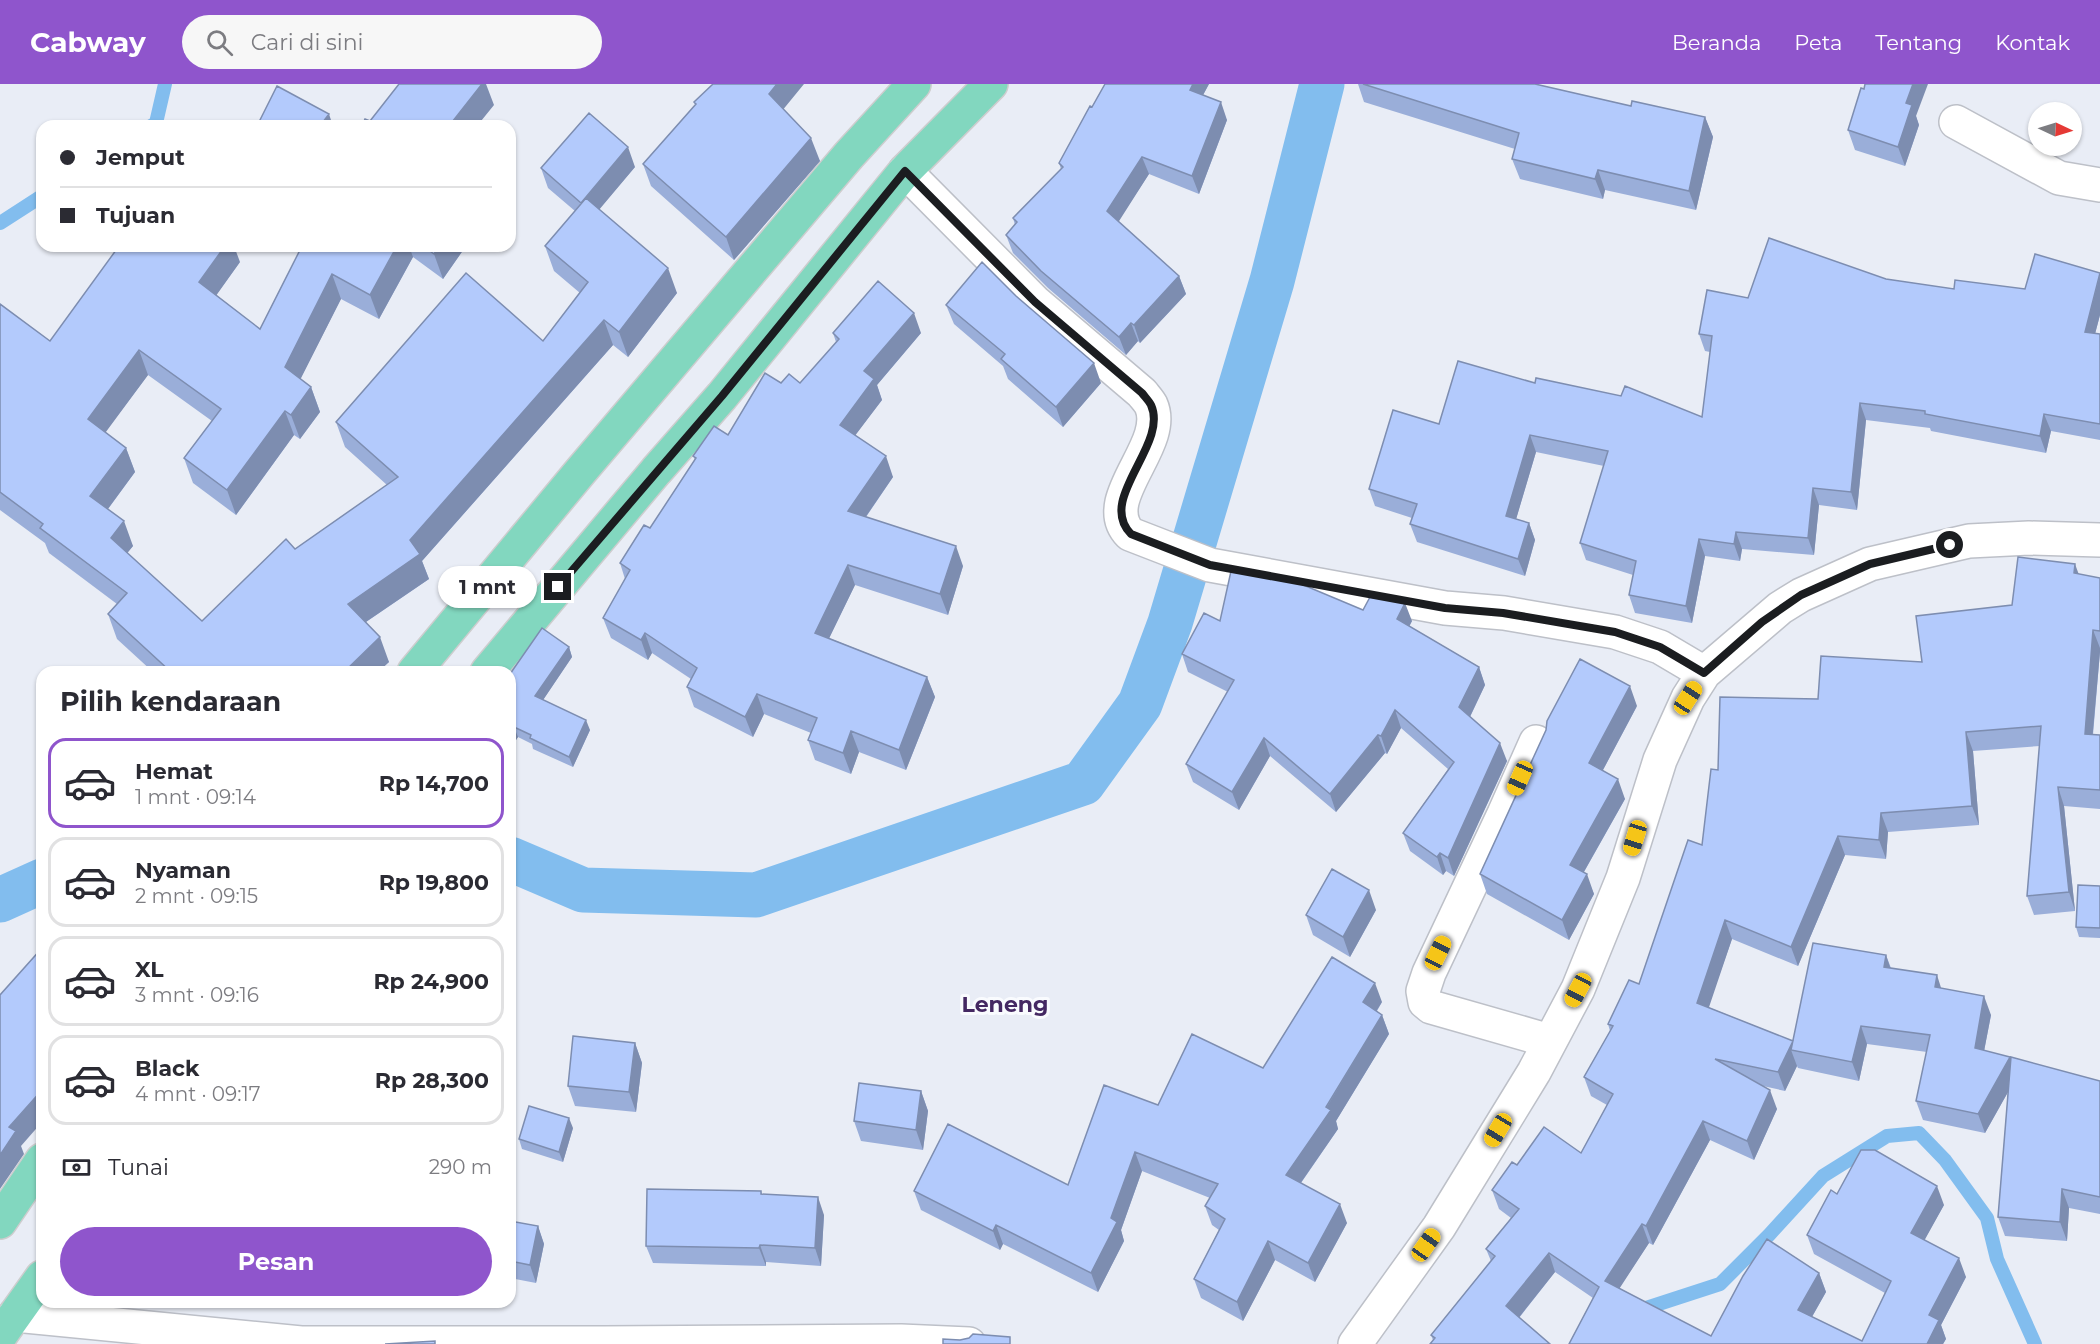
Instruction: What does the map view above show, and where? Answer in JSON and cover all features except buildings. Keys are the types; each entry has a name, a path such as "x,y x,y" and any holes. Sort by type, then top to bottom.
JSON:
{"main road":[{"path":"419,666 849,155 914,84"},
{"path":"492,666 722,396 905,171 991,84"},
{"path":"0,1222 36,1169"},
{"path":"8,1326 36,1285"}],"street":[{"path":"1956,122 2059,178 2100,184"},
{"path":"905,171 1035,302 1142,393 1150,404 1153,426 1120,506 1122,522 1131,534 1210,565 1445,608 1503,613 1615,632 1660,647 1704,673"},
{"path":"1355,1344 1439,1227 1534,1072 1578,990 1623,878 1660,760 1688,698 1704,673 1780,608 1801,595 1870,564 1970,541 2029,538 2100,540"},
{"path":"1536,742 1429,973 1423,991 1425,1002 1431,1007 1550,1041"},
{"path":"8,1326 301,1343 901,1341 969,1344"}],"waterway":[{"path":"157,120 165,84"},
{"path":"516,862 583,890 756,895 1083,783 1140,704 1170,623 1272,281 1322,84"},
{"path":"0,223 36,200"},
{"path":"0,900 36,884"},
{"path":"1637,1311 1720,1284 1823,1176 1887,1136 1919,1133 1945,1160 1987,1218 1997,1259 2035,1344"}],"district":[{"name":"Leneng","path":"1005,1004"}],"route":[{"path":"558,587 722,396 905,171 1035,302 1142,393 1152,409 1153,426 1120,506 1122,522 1131,534 1210,565 1445,608 1503,613 1615,632 1660,647 1704,673 1762,622 1801,595 1870,564 1950,545"}]}
